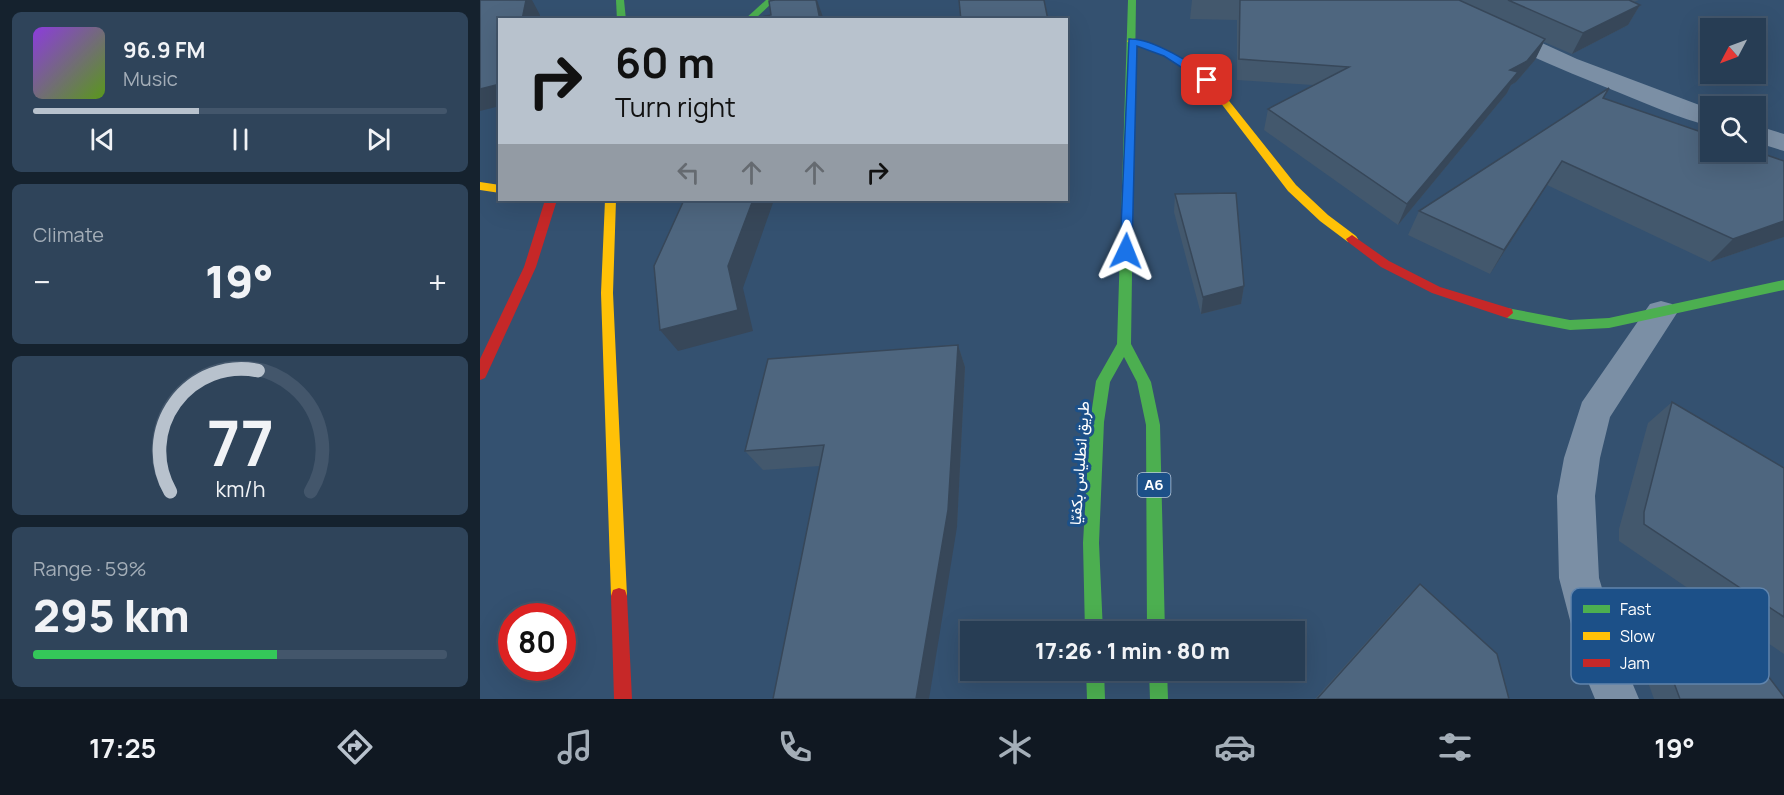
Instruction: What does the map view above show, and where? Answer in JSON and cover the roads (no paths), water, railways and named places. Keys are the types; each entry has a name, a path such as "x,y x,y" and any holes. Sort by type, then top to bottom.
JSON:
{"main road":[{"path":"620,0 622,18"},
{"path":"750,18 771,0"},
{"path":"1124,344 1132,0"},
{"path":"1132,41 1167,54 1207,80 1233,110 1292,188 1350,240 1384,264 1436,290 1510,314 1570,325 1609,324 1784,285"},
{"path":"480,186 498,189"},
{"path":"480,374 514,308 535,253 551,201"},
{"path":"610,201 607,293 623,699"},
{"name":"طريق انطلياس بكفيّا","path":"1094,621 1091,543 1097,422 1103,381 1124,344"},
{"name":"A6","path":"1124,344 1139,370 1150,398 1153,425 1156,621"},
{"path":"1095,681 1096,699"},
{"path":"1158,681 1159,699"}],"street":[{"path":"1431,0 1496,34 1700,114"},
{"path":"1766,137 1784,143"},
{"path":"1583,588 1580,578 1576,496 1582,458 1594,413 1661,313"},
{"path":"1611,684 1617,699"}]}
